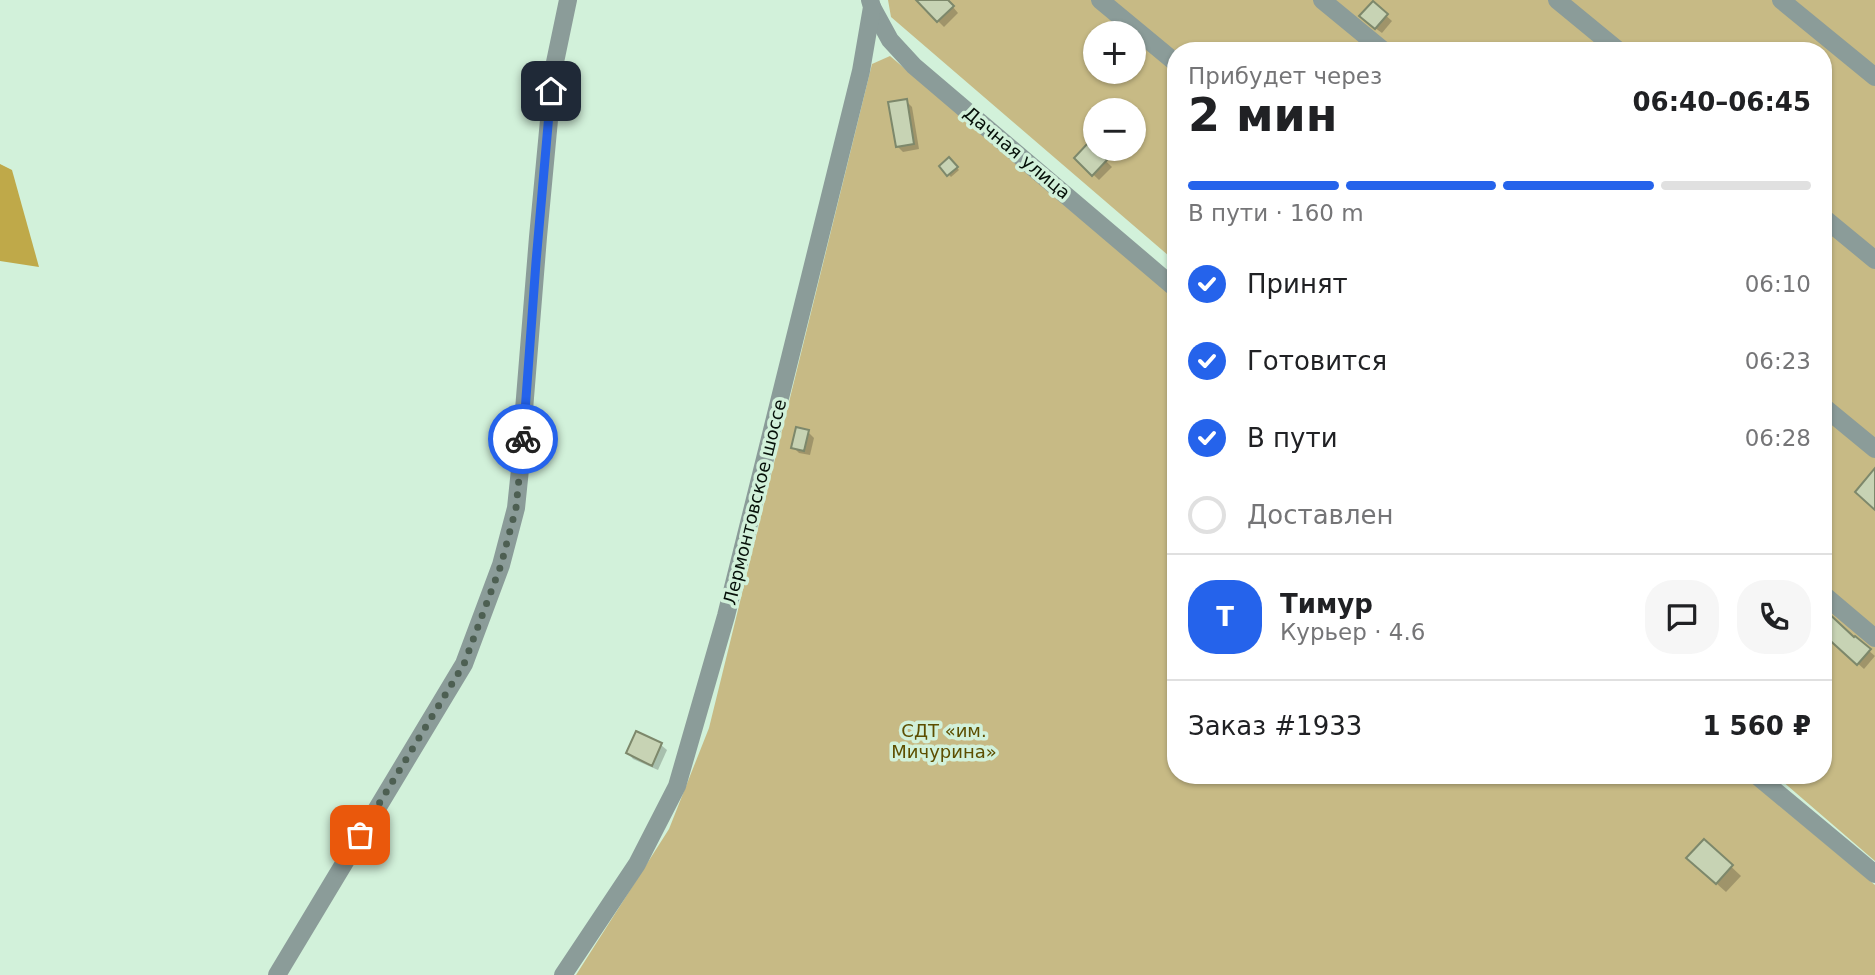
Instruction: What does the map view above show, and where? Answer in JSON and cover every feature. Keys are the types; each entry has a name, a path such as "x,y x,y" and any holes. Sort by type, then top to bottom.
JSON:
{"street":[{"path":"277,975 464,664 501,565 517,497 552,80 568,0"},
{"path":"1100,0 1167,56"},
{"path":"1322,0 1373,42"},
{"path":"1557,0 1608,42"},
{"path":"1782,0 1875,77"},
{"name":"Дачная улица","path":"871,4 890,40 914,66 1167,281"},
{"name":"Лермонтовское шоссе","path":"563,975 637,864 677,786 726,616 858,85 871,4"},
{"path":"1832,225 1875,260"},
{"path":"1832,414 1875,449"},
{"path":"1832,602 1875,638"},
{"path":"1767,784 1875,874"}],"green space":[{"path":"888,0 1875,0 1875,861 1785,784 1832,784 1832,42 1167,42 1167,254 891,17"},
{"name":"СДТ «им. Мичурина»","path":"890,56 1167,291 1167,784 1754,784 1875,885 1875,975 576,975 669,829 709,728 872,64"}],"shaded area":[{"path":"0,164 12,170 39,267 0,261"}],"building":[{"path":"916,0 948,0 954,6 937,22"},
{"path":"1373,1 1388,14 1375,29 1359,16"},
{"path":"907,99 914,144 896,147 888,102"},
{"path":"1083,148 1083,161 1106,161 1092,176 1074,158"},
{"path":"949,157 958,167 947,176 939,166"},
{"path":"796,427 809,430 804,451 791,448"},
{"path":"1875,468 1875,510 1855,492"},
{"path":"1832,616 1871,649 1857,665 1832,642"},
{"path":"636,731 662,743 652,766 626,753"},
{"path":"1704,839 1733,865 1716,884 1686,858"}],"way so far":[{"path":"360,835 464,664 501,565 516,508 523,439"}],"route":[{"path":"523,439 551,91"}]}
